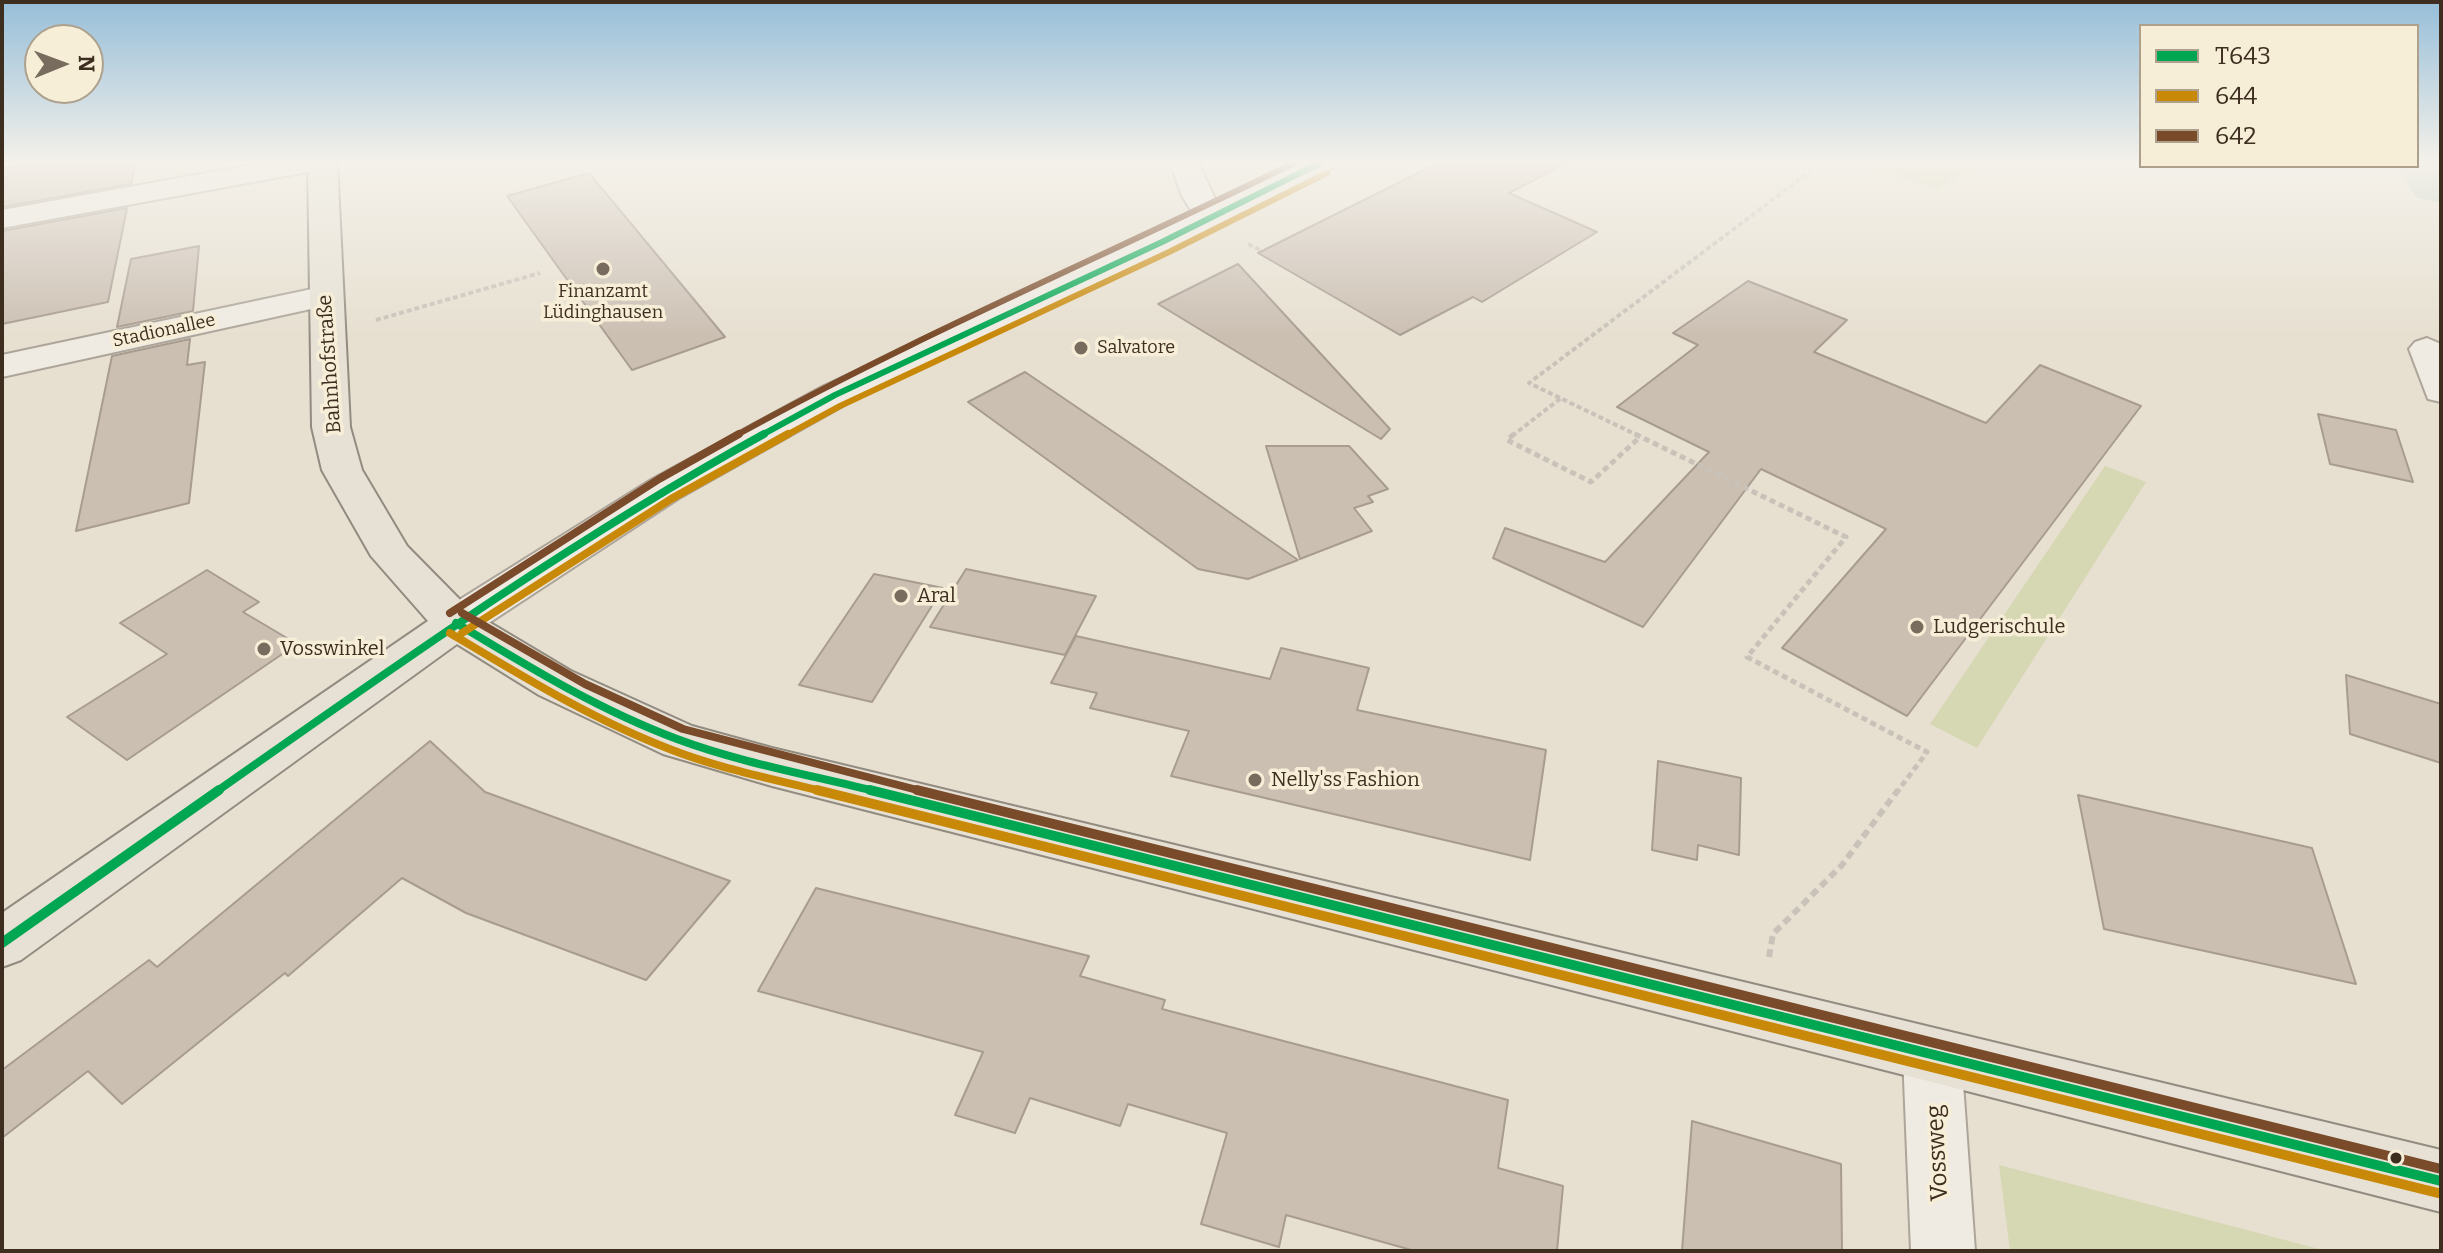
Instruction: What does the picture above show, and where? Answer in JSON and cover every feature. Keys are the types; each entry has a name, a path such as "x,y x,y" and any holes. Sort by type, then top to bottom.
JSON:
{"main road":[{"name":"Bahnhofstraße","path":"324,220 331,427 342,470 392,556 456,623 555,683 680,741 772,767 2441,1181"},
{"path":"2,943 456,623"}],"street":[{"path":"456,623 665,489 835,395 1205,220"},
{"name":"Stadionallee","path":"2,366 326,296"},
{"path":"2427,349 2441,391"},
{"name":"Vossweg","path":"1932,1055 1943,1251"}],"path":[{"path":"1745,220 1529,383 1846,537 1747,657 1927,752 1842,865 1773,934"},
{"path":"327,334 540,273"},
{"path":"1561,398 1507,440 1591,482 1640,437"}],"green space":[{"path":"2105,466 2146,482 1977,748 1930,724"},
{"path":"1999,1165 2327,1251 2010,1251"}],"building":[{"path":"59,220 124,220 108,302 2,324 2,231"},
{"name":"Finanzamt Lüdinghausen","path":"525,220 628,220 725,337 632,370"},
{"path":"1323,220 1571,220 1597,232 1482,302 1473,297 1400,335 1258,253"},
{"path":"199,246 193,311 117,327 131,259"},
{"path":"1238,264 1390,429 1381,439 1158,304"},
{"path":"1748,281 1847,320 1814,352 1986,423 2040,365 2141,406 1907,716 1782,648 1886,529 1761,469 1643,627 1493,558 1505,528 1605,562 1709,452 1617,407 1698,345 1673,333"},
{"path":"190,339 187,365 205,362 189,503 76,531 112,356"},
{"path":"1025,372 1298,560 1248,579 1198,569 968,402"},
{"path":"2318,414 2396,430 2413,482 2330,464"},
{"path":"1266,446 1349,446 1388,489 1368,496 1373,502 1354,508 1372,531 1300,559"},
{"path":"966,569 1096,596 1065,655 930,627"},
{"path":"207,570 259,602 243,612 297,644 127,760 67,717 167,654 120,623"},
{"path":"874,574 943,588 872,702 799,685"},
{"path":"1076,636 1270,679 1281,648 1369,668 1357,710 1546,750 1530,860 1171,776 1189,731 1090,708 1097,693 1051,683"},
{"path":"2346,675 2441,704 2441,763 2350,734"},
{"path":"430,741 485,792 730,881 646,980 466,913 402,878 288,976 285,973 122,1104 88,1071 2,1138 2,1070 149,960 157,967"},
{"path":"1658,761 1741,778 1739,855 1698,845 1697,860 1652,850"},
{"path":"2078,795 2312,848 2356,984 2104,929"},
{"path":"816,888 1089,956 1080,976 1165,1000 1162,1009 1508,1100 1498,1168 1563,1186 1557,1251 1415,1251 1286,1215 1279,1247 1201,1224 1227,1133 1128,1104 1120,1126 1030,1098 1015,1133 955,1115 983,1052 758,991"},
{"path":"1692,1121 1841,1164 1842,1251 1682,1251"}],"transit line":[{"name":"642","path":"450,613 659,479 829,384 1178,220"},
{"name":"T643","path":"2,943 456,623 665,489 835,395 1205,220"},
{"name":"644","path":"462,633 671,499 840,406 1232,220"},
{"name":"642","path":"462,613 617,701 716,740 2441,1169"},
{"name":"T643","path":"456,623 613,712 713,751 2441,1181"},
{"name":"644","path":"450,633 608,723 709,763 2438,1193"}],"place":[{"name":"Finanzamt Lüdinghausen","path":"603,269"},
{"name":"Salvatore","path":"1081,348"},
{"name":"Aral","path":"901,596"},
{"name":"Ludgerischule","path":"1917,627"},
{"name":"Vosswinkel","path":"264,649"},
{"name":"Nelly'ss Fashion","path":"1255,780"}]}
